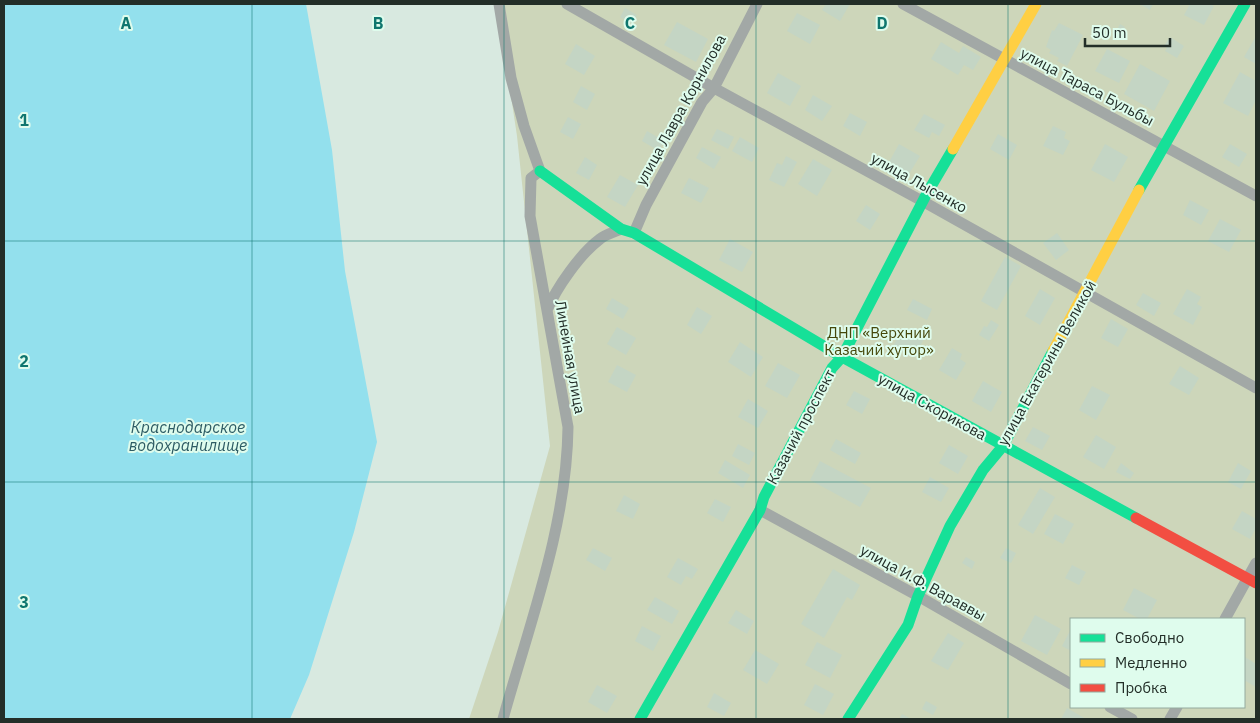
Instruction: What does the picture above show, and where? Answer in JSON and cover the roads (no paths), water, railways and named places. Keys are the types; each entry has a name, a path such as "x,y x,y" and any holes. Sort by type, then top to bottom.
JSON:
{"street":[{"path":"499,4 511,78 524,126 540,171"},
{"name":"улица Лысенко","path":"567,4 714,88 924,202 1085,294 1256,388"},
{"name":"улица Лавра Корнилова","path":"634,233 646,205 702,102 714,88 757,4"},
{"name":"улица Тараса Бульбы","path":"903,4 1164,144 1256,196"},
{"name":"Казачий проспект","path":"640,719 760,510 764,497 832,368 842,357 926,195 1036,4"},
{"name":"улица Екатерины Великой","path":"848,719 908,626 918,596 950,526 983,470 1003,446 1164,144 1245,4"},
{"name":"улица Скорикова","path":"540,171 621,229 634,233 842,357 1252,581"},
{"name":"Линейная улица","path":"502,719 549,555 567,461 568,427 530,216 531,178 540,171"},
{"path":"546,312 555,292 583,257 601,238 621,229"},
{"name":"улица И.Ф. Вараввы","path":"760,510 918,596 1070,683"},
{"path":"1226,618 1252,581 1256,563"},
{"path":"1112,708 1132,719"},
{"path":"1170,719 1176,708"}],"water":[{"name":"Краснодарское водохранилище","path":"4,4 306,4 332,150 345,271 377,442 354,532 309,675 290,719 4,719"}],"park label":[{"name":"ДНП «Верхний Казачий хутор»","path":"879,342"}]}
